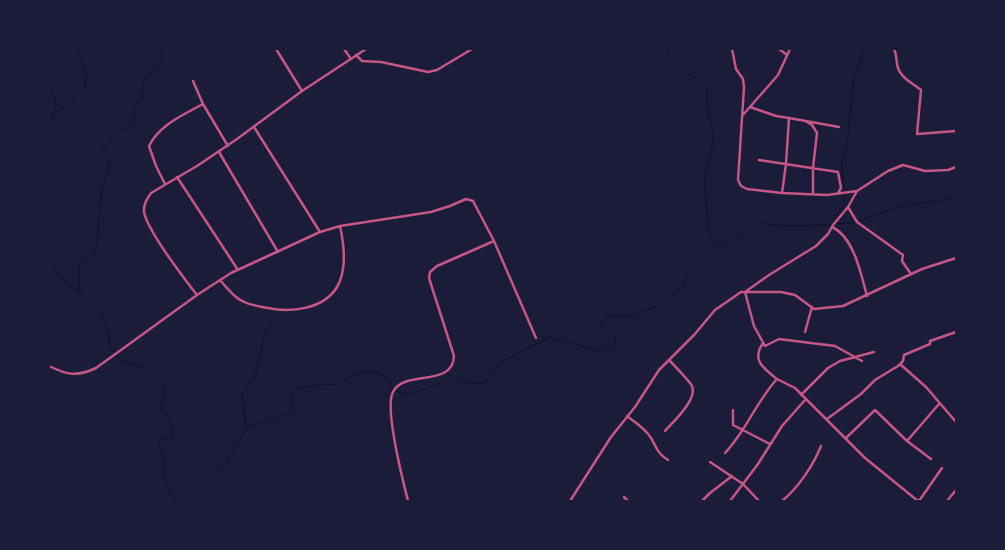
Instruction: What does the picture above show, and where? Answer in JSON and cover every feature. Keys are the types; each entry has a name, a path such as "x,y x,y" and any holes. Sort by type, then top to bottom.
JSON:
{"street":[{"path":"276,49 302,91"},
{"path":"344,49 351,59"},
{"path":"197,295 160,243 146,218 144,209 150,194 228,146 302,91 366,49"},
{"path":"356,55 362,61 381,62 428,72 436,70 472,49"},
{"path":"732,49 736,69 743,79 738,180 747,189 782,193 838,193 857,191 903,165 925,171 948,170 956,167"},
{"path":"779,49 787,55"},
{"path":"742,116 778,75 790,49"},
{"path":"894,49 898,70 921,90 916,134 956,131"},
{"path":"193,81 203,104 228,146"},
{"path":"165,184 149,146 154,136 166,125 203,104"},
{"path":"750,107 776,116 839,127"},
{"path":"782,193 789,118"},
{"path":"807,122 812,125 817,133 813,168 813,194"},
{"path":"254,127 320,232"},
{"path":"219,152 278,252"},
{"path":"760,160 838,172 841,188 838,193"},
{"path":"177,177 238,270"},
{"path":"745,292 768,275 816,246 848,207 857,191"},
{"path":"49,366 69,374 85,374 125,348 220,280 320,232 340,226 431,212 466,199 473,201 494,241 536,338"},
{"path":"848,207 857,222 903,255 902,262 911,274"},
{"path":"220,280 236,298 250,304 283,310 311,307 328,297 337,287 342,272 344,240 340,226"},
{"path":"832,227 839,230 854,250 867,296"},
{"path":"408,501 397,455 391,395 393,390 402,382 440,375 450,368 454,361 429,278 430,272 437,266 494,241"},
{"path":"570,501 588,471 627,416 635,408 659,370 694,335 715,310 741,292 781,292 795,295 814,310 837,307 867,296 911,274 956,258"},
{"path":"745,292 754,326 765,346 779,339 835,346 862,361"},
{"path":"805,332 812,307"},
{"path":"826,419 861,394 875,380 900,364 903,361 904,355 930,344 930,341 956,332"},
{"path":"763,343 757,352 757,357 762,364 777,379 795,388 865,458 918,501 942,468"},
{"path":"801,394 828,368 840,361 874,352"},
{"path":"665,431 693,395 692,386 669,360"},
{"path":"900,364 911,376 920,382 956,422"},
{"path":"724,453 743,430 763,397 777,379"},
{"path":"730,501 758,464 782,426 805,400"},
{"path":"907,441 940,404"},
{"path":"732,410 733,424 770,444"},
{"path":"846,438 875,410 907,441 931,459"},
{"path":"627,416 651,438 654,447 668,460"},
{"path":"782,501 804,476 821,446"},
{"path":"710,462 743,484 760,501"},
{"path":"702,501 710,492 732,476"},
{"path":"948,501 956,490"},
{"path":"624,497 628,501"}],"waterway":[{"path":"56,112 74,100 84,90 87,75 76,49"},
{"path":"99,210 102,190 110,162 102,154 104,149 111,139 130,126 134,118 134,108 142,97 143,84 146,77 152,73 158,64 164,49"},
{"path":"666,49 682,69 702,83 707,89 707,107 713,132 713,143 706,171 705,185 708,229 718,245"},
{"path":"830,224 840,212 844,200 842,163 847,147 853,83 865,49"},
{"path":"49,89 56,102 54,115 49,124"},
{"path":"216,469 226,464 246,428 278,418 295,410 290,399 296,389 324,384 337,385 356,374 374,371 388,378 393,390 406,395 439,384 447,374 465,382 485,383 499,363 550,337 600,351 614,346 615,336 601,327 606,315 629,317 658,306 682,287 688,273 718,246 741,236 758,223 806,226 857,222 900,206 956,198"},
{"path":"80,293 79,265 91,255 97,245 99,214"},
{"path":"49,259 62,279 83,295 99,311 108,331 110,348 122,362 144,367 166,388 161,410 171,423 173,439 162,438 158,442 163,455 164,480 176,501"},
{"path":"246,428 242,393 255,377 264,336 273,322"},
{"path":"180,501 205,478"}]}
